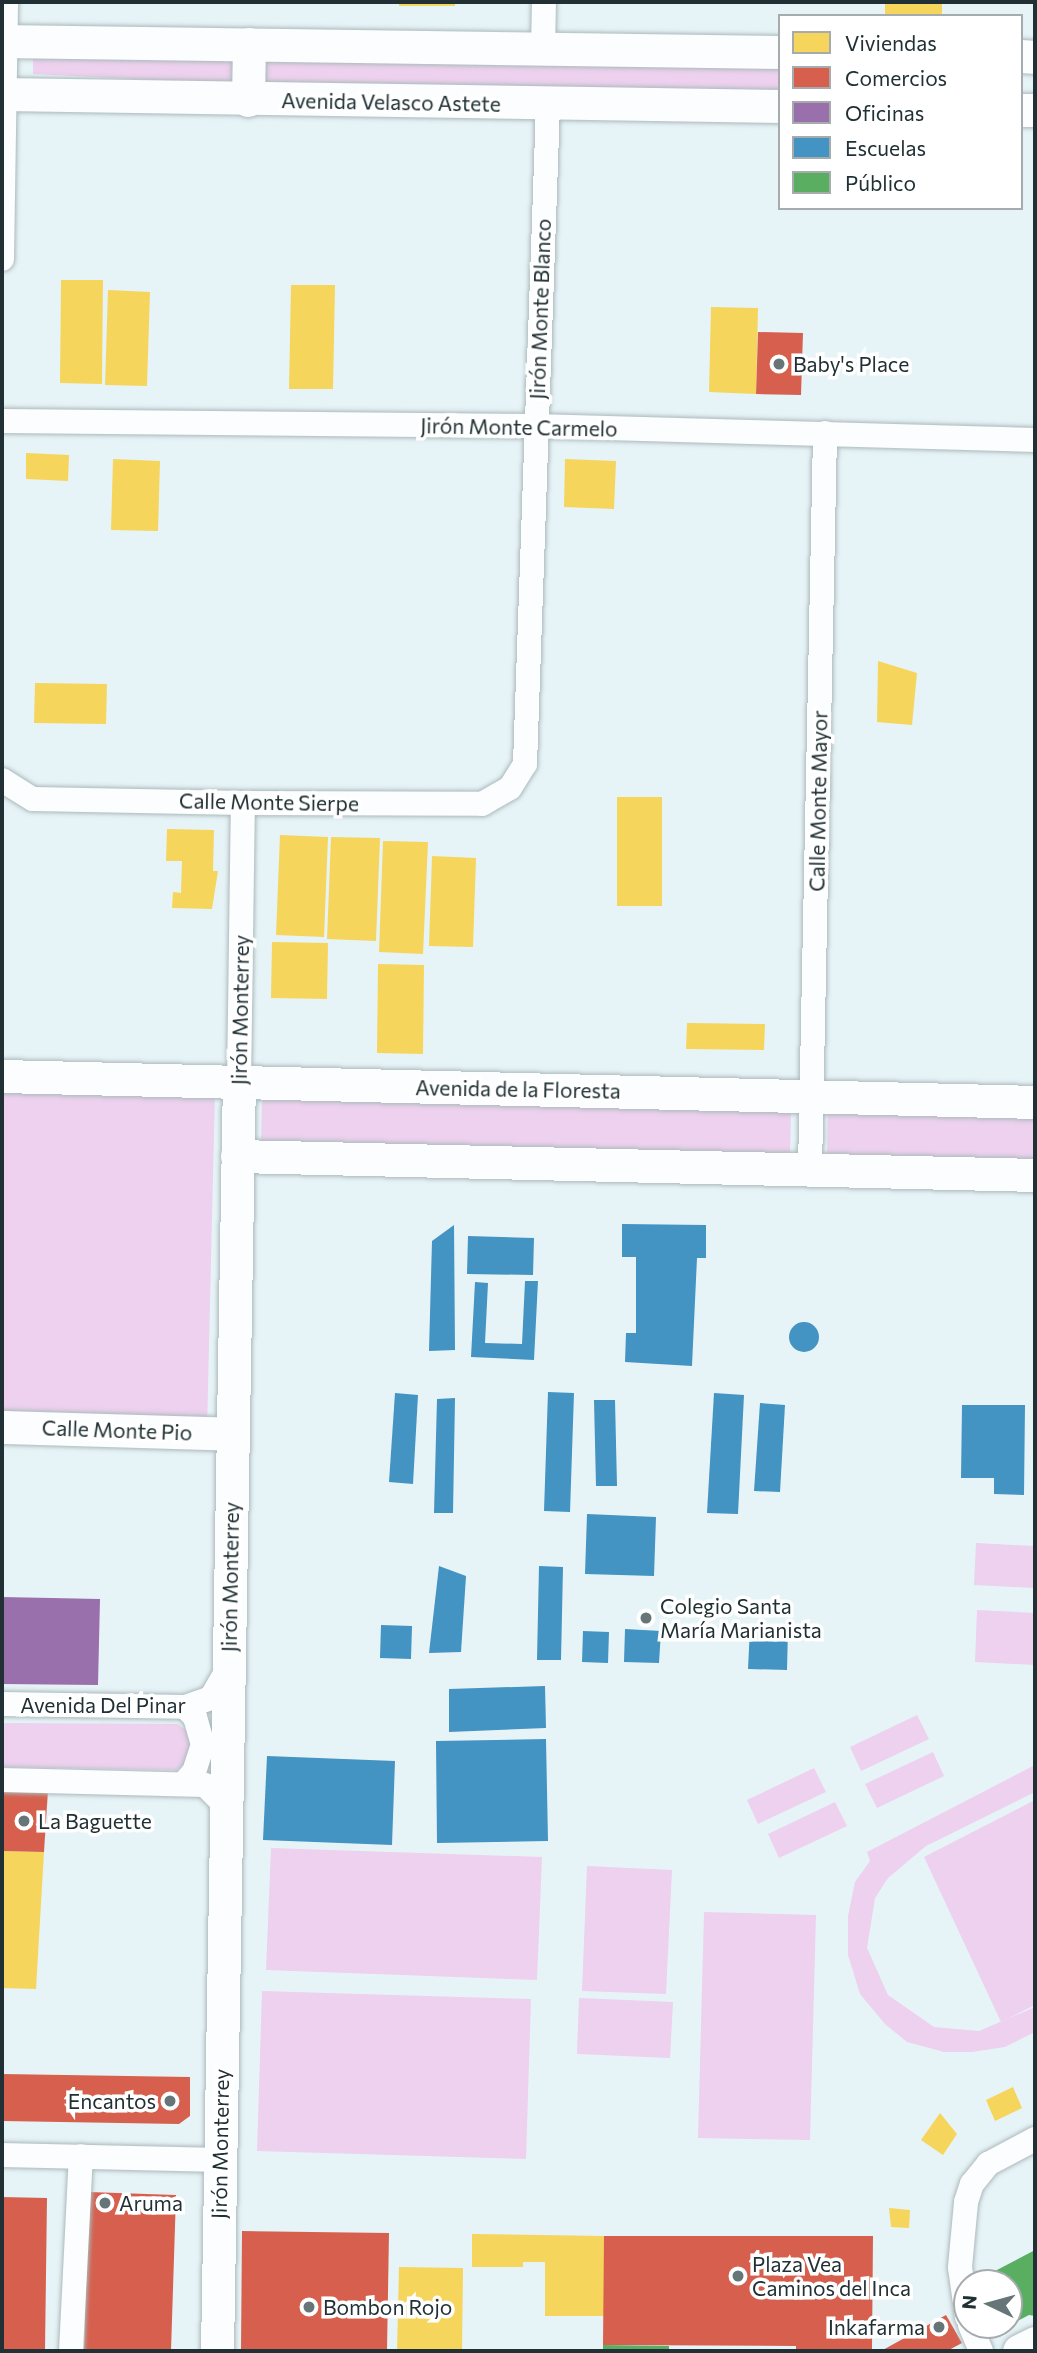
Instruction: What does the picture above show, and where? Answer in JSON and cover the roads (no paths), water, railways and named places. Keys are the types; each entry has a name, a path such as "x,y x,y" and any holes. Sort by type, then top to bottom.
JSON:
{"street":[{"path":"2,259 6,2"},
{"path":"543,49 544,2"},
{"path":"4,41 778,52"},
{"path":"248,100 249,44"},
{"name":"Avenida Velasco Astete","path":"4,94 548,105 778,106"},
{"name":"Jirón Monte Blanco","path":"526,764 535,426 548,105"},
{"name":"Jirón Monte Carmelo","path":"2,421 535,426 1035,440"},
{"name":"Calle Monte Mayor","path":"810,1169 825,433"},
{"name":"Calle Monte Sierpe","path":"2,780 33,799 482,804 510,788 526,764"},
{"name":"Jirón Monterrey","path":"217,2351 243,803"},
{"name":"Avenida de la Floresta","path":"2,1076 1035,1102"},
{"path":"237,1156 1035,1175"},
{"name":"Calle Monte Pio","path":"2,1427 233,1434"},
{"name":"Avenida Del Pinar","path":"2,1704 185,1707 211,1699 229,1669"},
{"path":"184,1783 194,1772 203,1745 195,1717 185,1707"},
{"path":"2,1780 184,1783 212,1788 226,1806"},
{"path":"960,2269 966,2202 972,2184 988,2164 1035,2139"},
{"path":"2,2155 220,2160"},
{"path":"71,2351 81,2156"},
{"path":"1018,2351 1035,2343"}],"place":[{"name":"Baby's Place","path":"779,364"},
{"name":"Colegio Santa María Marianista","path":"646,1618"},
{"name":"La Baguette","path":"24,1821"},
{"name":"Encantos","path":"170,2101"},
{"name":"Aruma","path":"105,2203"},
{"name":"Plaza Vea Caminos del Inca","path":"738,2276"},
{"name":"Bombon Rojo","path":"309,2307"},
{"name":"Inkafarma","path":"939,2327"}]}
